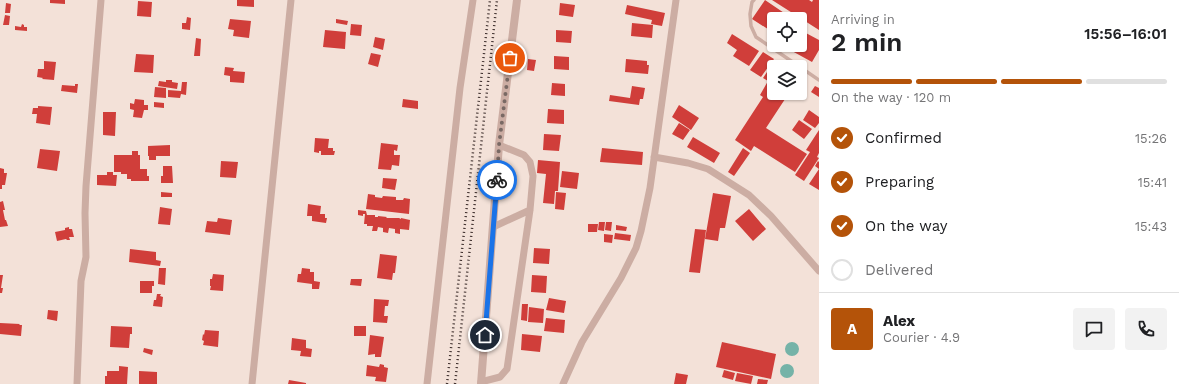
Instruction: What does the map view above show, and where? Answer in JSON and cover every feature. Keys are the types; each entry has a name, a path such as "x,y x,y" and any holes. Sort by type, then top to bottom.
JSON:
{"street":[{"path":"77,384 81,281 86,257 86,186 101,0"},
{"path":"252,384 291,0"},
{"path":"427,384 460,88 474,0"},
{"path":"499,145 524,155 530,162 532,176 530,210 507,369 500,377 481,383 499,145 517,0"},
{"path":"563,384 582,342 621,278 636,248 650,188 676,0"},
{"path":"654,157 688,163 708,169 748,195 771,216 819,271"},
{"path":"493,227 530,210"}],"lane":[{"path":"754,0 752,2 750,14 751,26 756,37 790,60"},
{"path":"807,72 819,80"}],"water":[{"path":"789,342 795,342 799,346 799,352 795,356 789,356 785,352 785,346"},
{"path":"784,364 790,364 794,368 794,374 790,378 784,378 780,374 780,368"}],"building":[{"path":"50,0 65,0 65,4 50,3"},
{"path":"237,0 254,0 254,7 237,6"},
{"path":"765,0 783,12 767,12 767,29 752,19"},
{"path":"772,0 809,0 812,2 813,0 819,0 819,30 807,22 807,12 791,12"},
{"path":"138,1 152,2 151,17 137,16"},
{"path":"6,3 11,4 10,13 5,13"},
{"path":"560,3 575,5 573,17 559,15"},
{"path":"627,5 665,13 662,26 651,24 652,20 625,14"},
{"path":"5,15 10,16 9,25 3,25"},
{"path":"187,17 191,18 190,30 182,29 182,23 186,23"},
{"path":"230,19 251,21 249,38 233,36 234,30 228,29"},
{"path":"336,19 348,21 347,25 336,23"},
{"path":"632,23 653,25 652,38 631,36"},
{"path":"22,24 24,27 27,27 27,31 15,30 15,26 21,27"},
{"path":"351,24 362,25 361,36 350,35"},
{"path":"325,30 346,32 345,49 323,47"},
{"path":"556,30 572,31 571,43 556,42"},
{"path":"732,34 759,51 749,66 733,56 737,50 727,43"},
{"path":"807,34 819,40 819,50 812,62 794,52 807,52"},
{"path":"375,37 385,39 383,50 373,47"},
{"path":"196,38 201,39 200,56 194,56"},
{"path":"763,52 774,59 767,60 767,69 761,77 750,70"},
{"path":"371,53 381,55 378,67 368,64"},
{"path":"136,54 154,55 153,73 134,72"},
{"path":"554,56 569,57 569,70 554,69"},
{"path":"528,59 536,60 534,71 527,70"},
{"path":"626,59 647,61 647,65 649,65 648,74 625,72"},
{"path":"44,61 56,62 54,80 37,77 38,69 44,69"},
{"path":"225,67 234,68 233,71 245,72 244,83 230,82 230,76 224,75"},
{"path":"767,72 767,80 763,78"},
{"path":"166,80 172,80 172,82 178,83 177,89 158,86 159,81 166,82"},
{"path":"182,82 187,82 186,95 181,94 180,98 168,97 168,90 181,91"},
{"path":"552,83 565,84 565,96 551,95"},
{"path":"767,83 767,100 784,100 766,128 807,154 795,172 754,146 751,151 735,140 763,97 760,95"},
{"path":"75,84 78,84 77,93 61,91 62,85 75,86"},
{"path":"632,86 645,88 643,99 640,99 639,105 609,101 610,95 630,98"},
{"path":"815,86 819,88 819,97 811,92"},
{"path":"155,87 166,88 166,98 154,97"},
{"path":"135,99 144,100 144,105 148,105 148,110 144,110 142,118 133,117 134,110 130,109 130,103 134,104"},
{"path":"403,99 418,101 418,109 402,107"},
{"path":"154,102 164,103 164,108 154,107"},
{"path":"679,105 699,118 691,130 672,117"},
{"path":"38,106 52,107 50,125 36,123 37,114 32,114 33,108 38,108"},
{"path":"548,109 564,110 564,124 547,123"},
{"path":"809,110 819,117 819,123 815,128 803,120"},
{"path":"103,112 116,112 115,136 103,135"},
{"path":"799,120 812,129 804,139 792,130"},
{"path":"679,123 690,130 683,140 672,134"},
{"path":"819,130 819,153 817,157 819,158 804,181 795,175 810,152 806,150"},
{"path":"544,134 561,135 559,151 543,150"},
{"path":"693,137 720,153 714,163 687,147"},
{"path":"315,138 329,139 328,148 333,148 333,151 335,151 334,155 321,155 321,151 319,151 319,153 314,152"},
{"path":"381,143 398,145 397,151 394,150 394,155 400,155 399,166 392,165 391,170 378,169"},
{"path":"170,145 170,156 156,156 156,160 149,160 148,146"},
{"path":"602,148 643,152 642,165 600,162"},
{"path":"743,148 750,153 734,176 728,172"},
{"path":"40,149 60,151 57,171 37,168"},
{"path":"132,151 138,151 138,155 140,155 140,169 147,169 149,181 131,181 131,179 127,179 127,174 114,172 114,155 132,155"},
{"path":"538,160 560,162 558,191 555,191 554,204 543,203 546,174 537,173"},
{"path":"221,161 238,162 236,178 220,177"},
{"path":"818,161 819,162 819,169 815,166"},
{"path":"163,166 172,166 173,183 161,183"},
{"path":"0,168 4,169 4,173 7,173 5,185 2,185 2,189 0,189"},
{"path":"819,169 819,190 809,184"},
{"path":"562,171 579,173 577,189 560,187"},
{"path":"107,172 113,172 113,175 117,175 116,186 97,185 97,175 107,175"},
{"path":"383,178 397,179 395,190 382,188"},
{"path":"161,192 172,193 172,197 161,197"},
{"path":"556,192 566,193 564,210 555,209"},
{"path":"713,193 731,196 725,228 720,228 718,241 705,239"},
{"path":"368,194 382,198 383,196 396,197 396,200 403,200 404,198 410,199 409,214 366,209"},
{"path":"3,201 5,220 8,226 0,227 0,202"},
{"path":"308,204 321,206 320,214 325,214 325,218 327,218 326,223 312,221 312,216 307,216"},
{"path":"160,207 172,209 170,225 158,224"},
{"path":"749,209 766,229 753,241 735,221"},
{"path":"358,210 366,211 367,215 375,215 375,217 378,216 410,220 409,230 400,229 400,234 395,233 395,229 389,228 388,233 383,232 383,228 378,227 377,231 372,231 373,226 367,226 367,224 364,224 365,214 363,214 363,216 358,215"},
{"path":"218,218 232,220 230,235 205,232 207,221 217,222"},
{"path":"599,222 605,222 604,231 598,230"},
{"path":"606,222 612,222 611,231 605,230"},
{"path":"588,224 598,224 597,232 588,232"},
{"path":"616,225 627,227 626,231 616,230"},
{"path":"69,227 69,229 72,229 74,237 69,237 70,240 66,239 57,241 55,232 65,230 65,228"},
{"path":"695,229 706,230 700,273 689,272"},
{"path":"615,233 631,235 630,241 614,239"},
{"path":"604,234 613,235 612,243 604,242"},
{"path":"534,248 550,249 549,264 533,263"},
{"path":"130,249 156,252 156,260 161,261 160,266 129,262"},
{"path":"380,254 397,256 395,273 393,273 392,280 377,278"},
{"path":"159,268 166,268 165,285 158,284"},
{"path":"302,268 310,269 310,272 314,272 314,281 320,282 319,289 312,289 312,284 297,282 298,274 301,274"},
{"path":"213,274 224,275 223,291 210,290 210,279 212,279"},
{"path":"0,275 3,275 1,288 3,288 2,293 0,293"},
{"path":"532,275 547,276 546,293 531,292"},
{"path":"351,279 362,279 361,286 350,285"},
{"path":"140,281 154,281 152,293 140,293"},
{"path":"157,294 161,294 160,296 163,297 162,307 153,306"},
{"path":"549,298 566,301 564,313 546,310"},
{"path":"374,299 389,300 388,306 385,306 384,316 388,316 387,323 373,322"},
{"path":"522,304 528,304 527,321 521,320"},
{"path":"529,307 544,309 543,323 528,322"},
{"path":"48,310 58,311 57,321 47,319"},
{"path":"546,318 565,320 564,333 544,331"},
{"path":"0,323 22,325 21,336 0,334"},
{"path":"111,326 132,327 129,348 110,347"},
{"path":"354,326 366,326 366,336 354,336"},
{"path":"205,330 219,331 218,347 203,345 204,341 202,340"},
{"path":"522,334 542,336 540,352 521,350"},
{"path":"370,335 384,337 381,357 375,357 375,354 368,355"},
{"path":"292,338 306,340 306,348 312,349 311,357 300,356 301,351 291,350"},
{"path":"722,342 776,354 771,379 716,367"},
{"path":"144,348 153,350 152,355 143,352"},
{"path":"380,364 388,368 386,382 375,381 376,377 366,376 367,365 379,367"},
{"path":"119,366 128,367 127,384 105,384 105,376 107,376 107,371 119,371"},
{"path":"724,370 735,373 733,380 722,377"},
{"path":"139,371 157,372 157,384 139,384"},
{"path":"676,373 688,375 686,384 674,384"},
{"path":"737,373 753,376 751,384 735,381"},
{"path":"758,379 768,380 767,384 757,384"},
{"path":"289,380 306,383 306,384 288,384"}],"railway":[{"path":"447,384 490,0"},
{"path":"455,384 497,0"}],"way so far":[{"path":"497,180 499,145 510,58"}],"route":[{"path":"485,335 497,180"}]}
